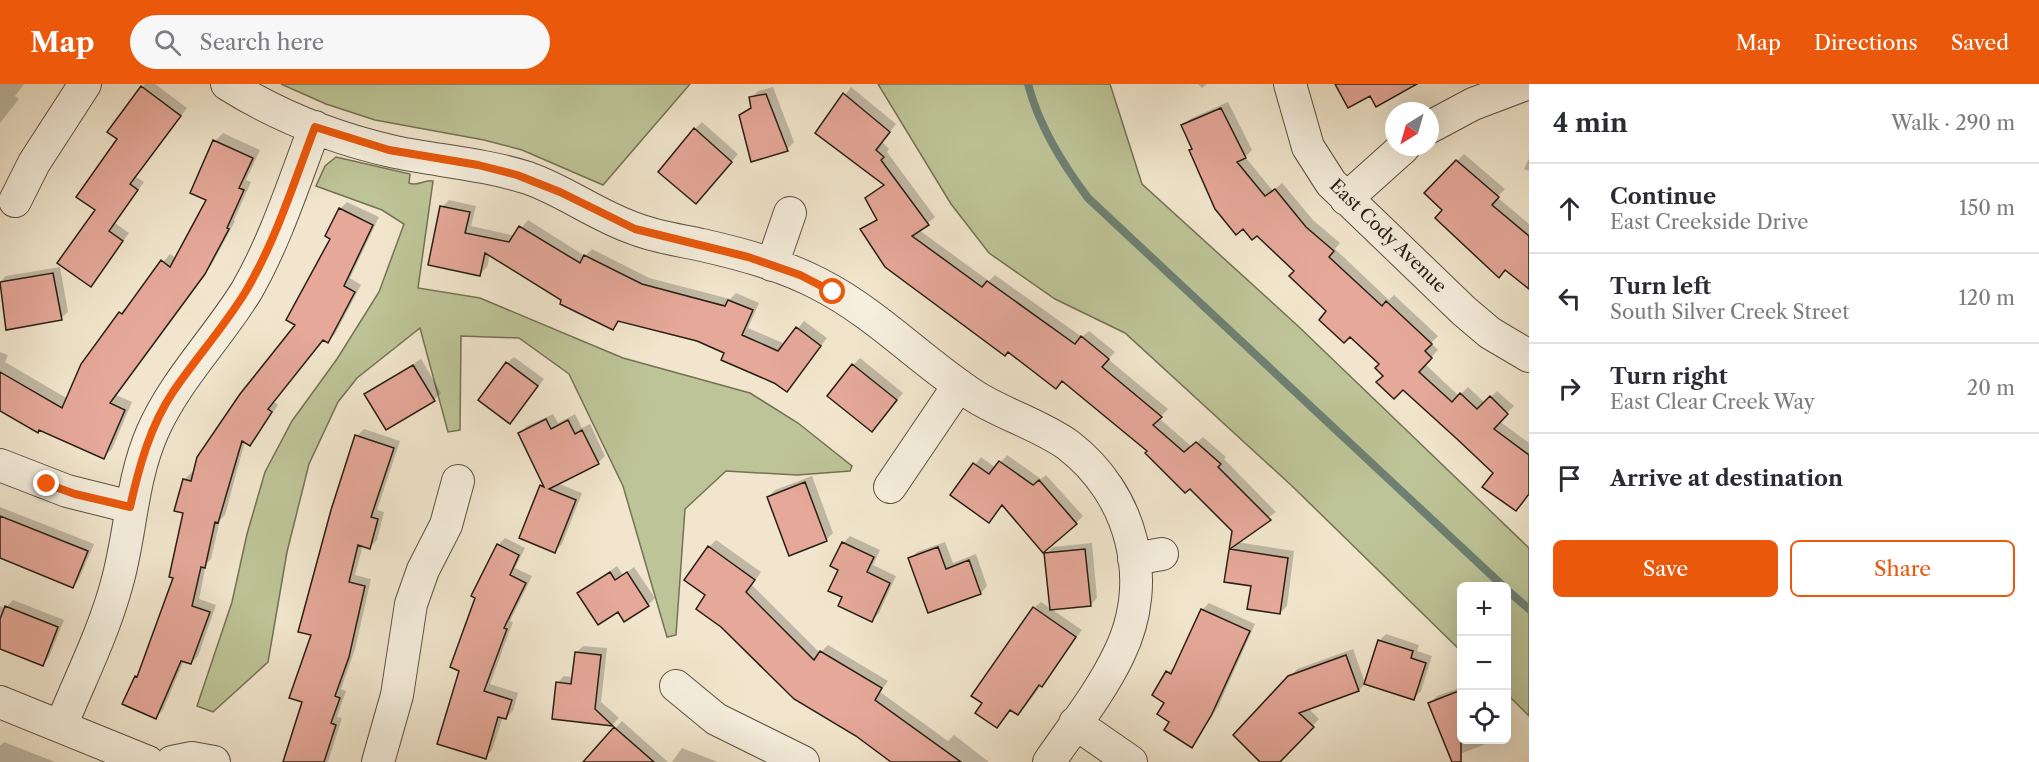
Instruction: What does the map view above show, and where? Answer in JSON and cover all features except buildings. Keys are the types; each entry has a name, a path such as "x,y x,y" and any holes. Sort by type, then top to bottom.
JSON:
{"street":[{"path":"15,201 34,163 85,84"},
{"path":"227,84 315,127 389,150 478,165 517,175 560,192 635,229 772,265 818,283 856,306 959,385 994,407 1058,439 1091,466 1120,505 1128,526 1148,556 1136,586 1128,632 1108,674 1049,762"},
{"name":"East Cody Avenue","path":"1290,84 1301,128 1312,155 1325,175 1346,199 1473,319 1529,356"},
{"path":"1439,122 1473,104 1526,84"},
{"path":"61,726 113,599 122,566 130,507 141,464 160,415 174,391 235,308 256,272 275,232 315,127"},
{"path":"1346,199 1394,156"},
{"path":"772,265 790,213"},
{"path":"890,486 959,385"},
{"path":"0,465 75,494 130,507"},
{"path":"378,762 397,695 411,604 423,570 448,521 458,481"},
{"path":"676,686 717,718 803,762"},
{"path":"0,702 147,762"},
{"path":"1075,723 1131,762"},
{"path":"172,762 192,758 214,762"}],"green space":[{"path":"281,84 690,84 603,185 522,150 484,140 375,120 326,104"},
{"path":"878,84 1110,84 1142,184 1298,326 1529,548 1529,716 1511,698 1511,582 1457,582 1457,647 1292,486 1125,333 1055,299 989,253 951,204"},
{"path":"336,157 410,174 409,183 412,184 433,181 418,288 480,298 623,358 750,393 798,423 852,466 850,471 797,475 726,471 685,509 676,635 667,637 623,486 569,374 519,338 461,336 460,430 448,432 420,328 357,378 338,402 309,464 287,552 268,662 213,712 197,706 232,602 247,534 265,472 292,421 337,359 379,292 404,224 382,210 316,186 325,166"}],"waterway":[{"path":"1028,84 1038,115 1052,144 1088,198 1499,582"},
{"path":"1511,593 1529,609"}],"route":[{"path":"47,484 75,494 130,507 147,445 160,415 174,391 227,321 246,291 275,232 315,127 389,150 454,160 530,179 635,229 748,257 800,275 833,292"}]}
